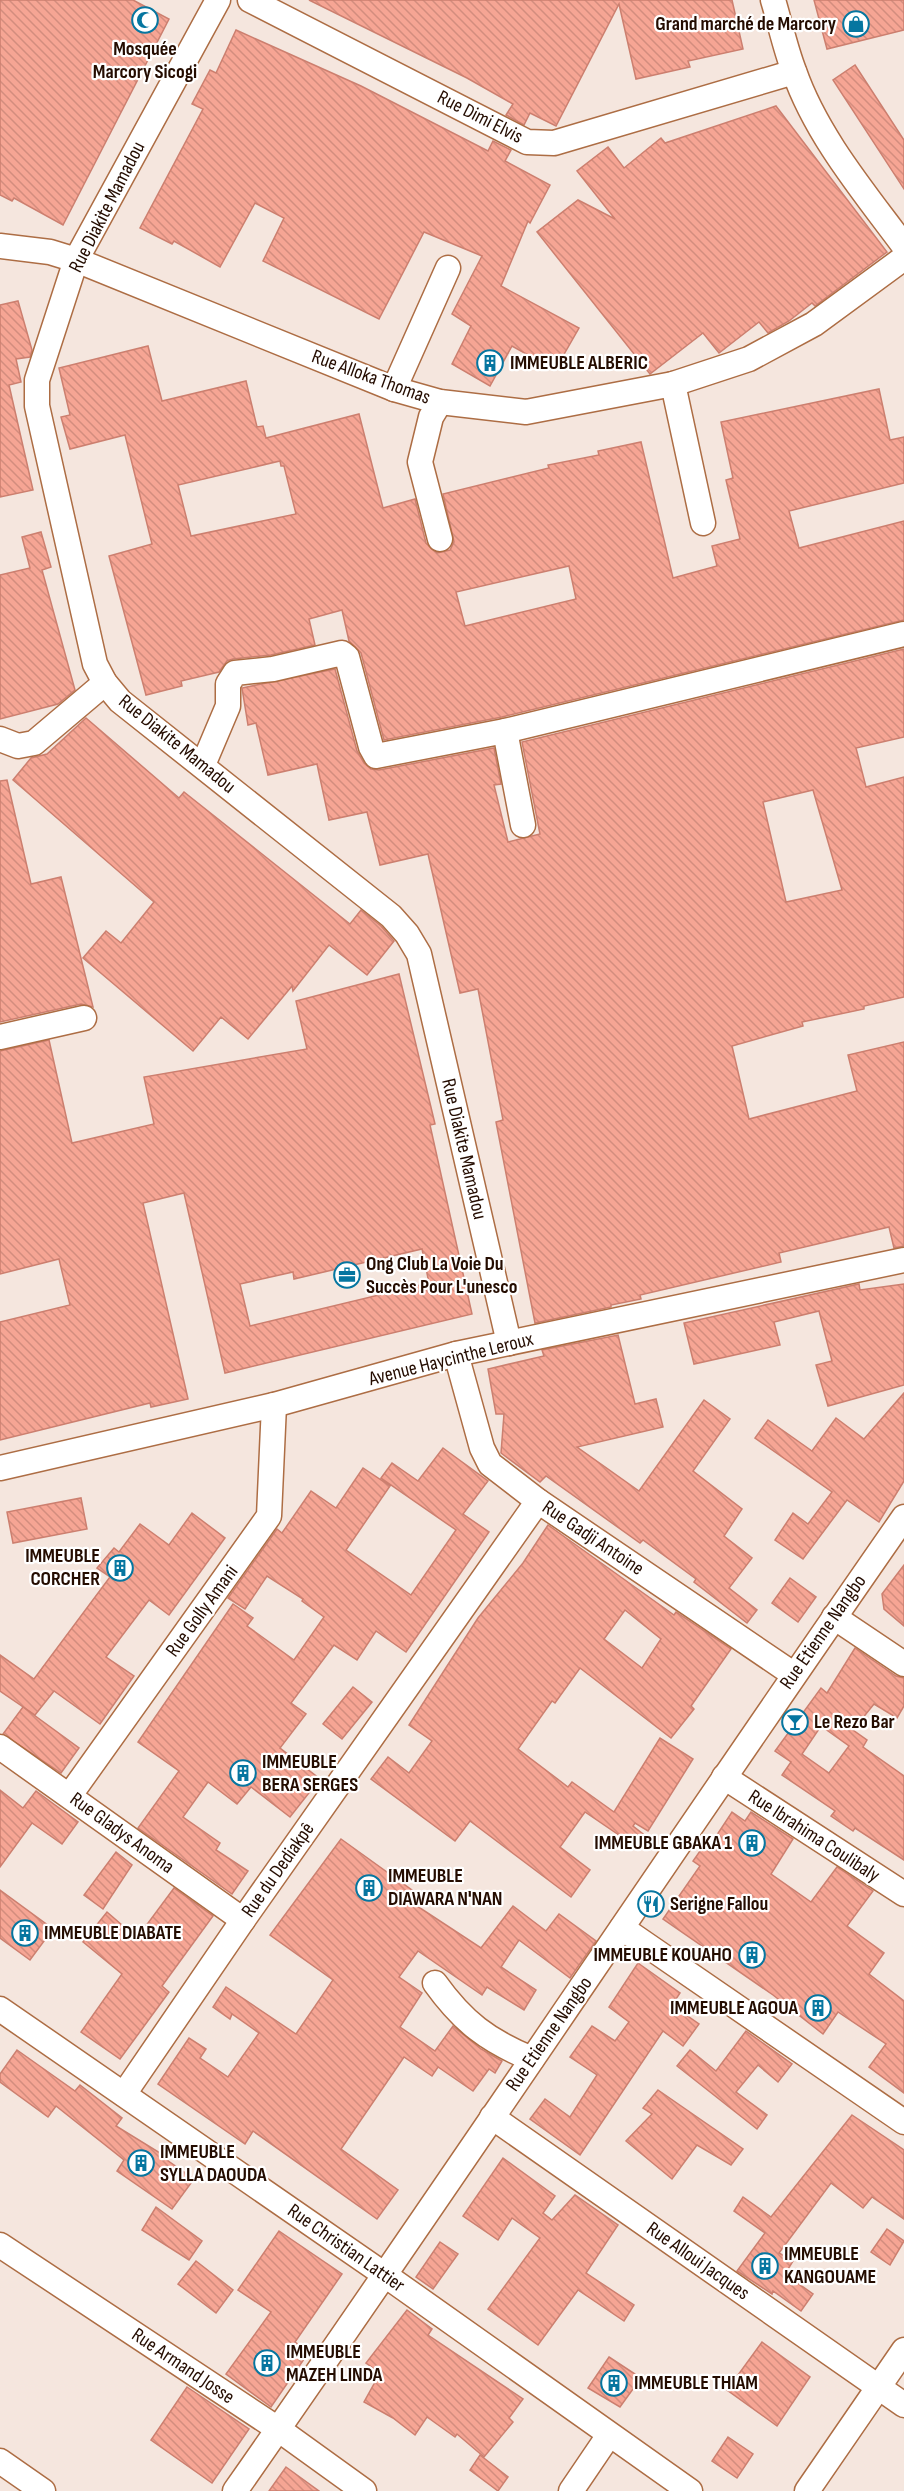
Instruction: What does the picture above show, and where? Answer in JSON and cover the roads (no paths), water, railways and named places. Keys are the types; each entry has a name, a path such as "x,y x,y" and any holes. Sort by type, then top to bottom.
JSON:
{"street":[{"name":"Rue Diakite Mamadou","path":"218,0 76,260 35,393 95,664 105,683 120,701 391,916 407,934 419,954 509,1343"},
{"name":"Rue Dimi Elvis","path":"250,0 527,142 541,144 554,143 794,72"},
{"path":"773,0 794,72 818,122 862,189 904,246"},
{"name":"Rue Alloka Thomas","path":"0,243 50,252 76,260 394,389 440,402 526,412 673,384 749,359 814,324 904,258"},
{"path":"394,389 448,268"},
{"path":"673,384 703,523"},
{"path":"440,402 431,417 420,462 440,539"},
{"path":"203,765 228,706 228,684 235,673 273,669 342,653 347,657 371,747 376,756 505,731 904,634"},
{"path":"0,739 18,746 34,743 105,683"},
{"path":"505,731 523,825"},
{"path":"0,1037 84,1018"},
{"name":"Avenue Haycinthe Leroux","path":"0,1468 274,1405 456,1354 904,1260"},
{"name":"Rue Gadji Antoine","path":"456,1354 482,1448 490,1464 538,1501 793,1674"},
{"name":"Rue Golly Amani","path":"70,1795 269,1516 274,1405"},
{"name":"Rue du Dediakpê","path":"124,2094 243,1920 538,1501"},
{"name":"Rue Etienne Nangbo","path":"235,2491 622,1928 793,1674 904,1517"},
{"path":"834,1617 904,1664"},
{"name":"Rue Gladys Anoma","path":"0,1747 243,1920"},
{"name":"Rue Ibrahima Coulibaly","path":"724,1777 904,1894"},
{"path":"622,1928 904,2122"},
{"path":"435,1983 455,2011 478,2031 508,2049 532,2059"},
{"name":"Rue Christian Lattier","path":"0,2009 385,2275 690,2491"},
{"name":"Rue Alloui Jacques","path":"492,2117 904,2405"},
{"name":"Rue Armand Josse","path":"0,2245 278,2429 364,2491"},
{"path":"807,2491 904,2350"},
{"path":"571,2491 609,2435"},
{"path":"0,2461 43,2491"}],"place":[{"name":"Mosquée Marcory Sicogi","path":"145,20"},
{"name":"Grand marché de Marcory","path":"856,24"},
{"name":"IMMEUBLE ALBERIC","path":"490,363"},
{"name":"Ong Club La Voie Du Succès Pour L'unesco","path":"347,1275"},
{"name":"IMMEUBLE CORCHER","path":"120,1568"},
{"name":"Le Rezo Bar","path":"795,1722"},
{"name":"IMMEUBLE BERA SERGES","path":"243,1773"},
{"name":"IMMEUBLE GBAKA 1","path":"752,1843"},
{"name":"IMMEUBLE DIAWARA N'NAN","path":"369,1888"},
{"name":"Serigne Fallou","path":"651,1904"},
{"name":"IMMEUBLE DIABATE","path":"25,1933"},
{"name":"IMMEUBLE KOUAHO","path":"752,1955"},
{"name":"IMMEUBLE AGOUA","path":"818,2008"},
{"name":"IMMEUBLE SYLLA DAOUDA","path":"141,2163"},
{"name":"IMMEUBLE KANGOUAME","path":"765,2266"},
{"name":"IMMEUBLE MAZEH LINDA","path":"267,2363"},
{"name":"IMMEUBLE THIAM","path":"614,2383"}]}
